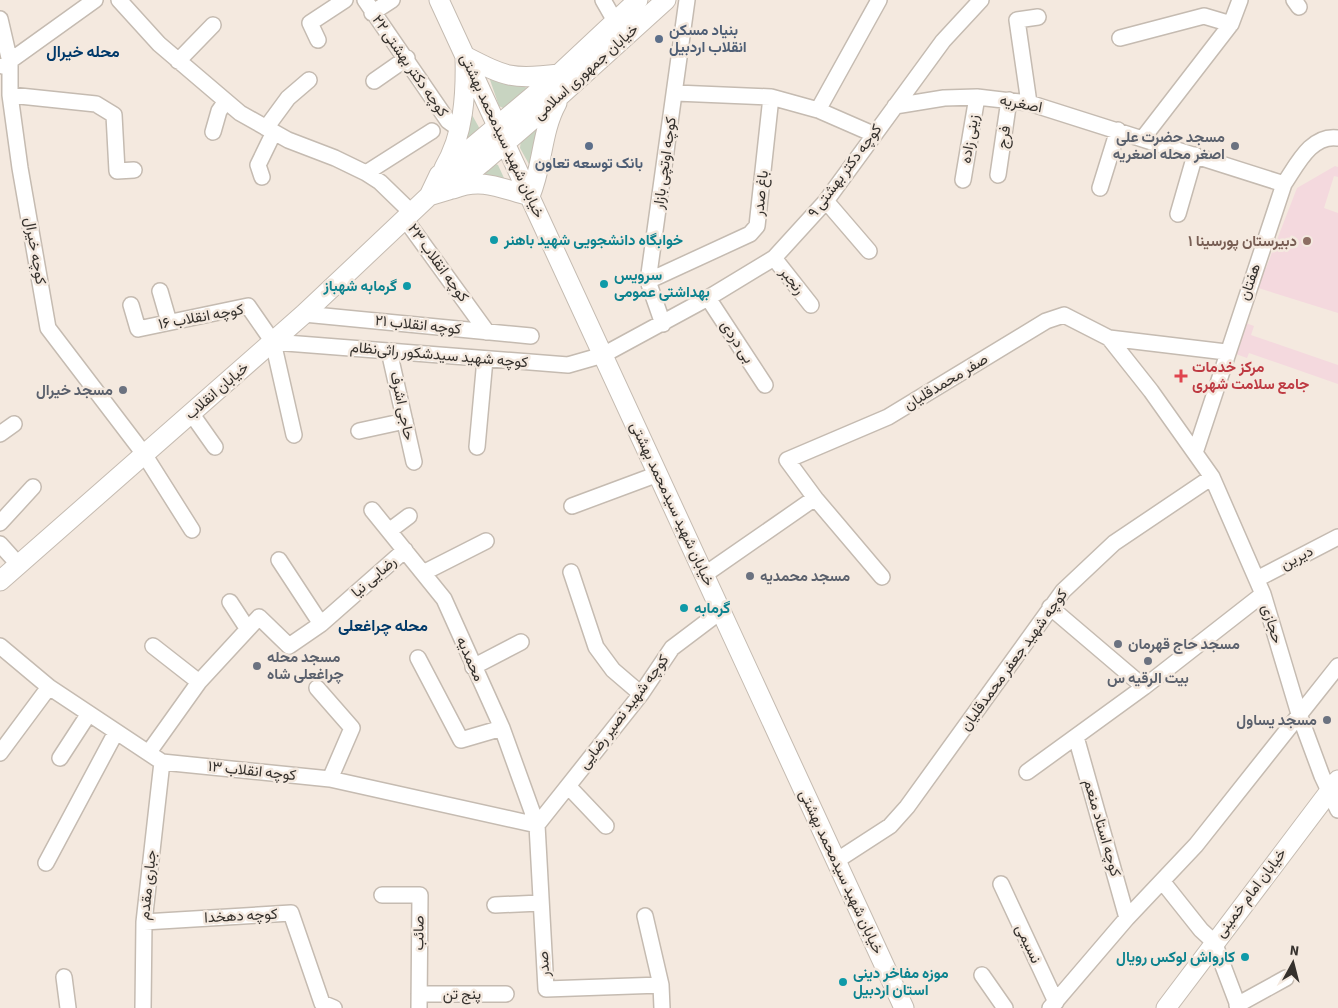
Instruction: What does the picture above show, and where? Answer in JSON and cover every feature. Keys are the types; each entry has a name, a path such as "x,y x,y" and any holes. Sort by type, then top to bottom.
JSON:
{"main road":[{"name":"خیابان شهید سیدمحمد بهشتی","path":"439,0 904,1008"},
{"name":"خیابان جمهوری اسلامی","path":"501,135 559,74 638,0"},
{"name":"خیابان جمهوری اسلامی","path":"501,135 561,95 666,0"},
{"path":"465,56 511,77 529,78 559,74"},
{"name":"خیابان انقلاب","path":"0,581 274,342 444,183 459,130 466,94 465,56"},
{"path":"444,183 488,183 530,196 548,118 561,95"},
{"path":"444,183 501,135"},
{"name":"خیابان امام خمینی","path":"1166,1008 1329,782"}],"street":[{"path":"5,65 95,0"},
{"name":"کوچه انقلاب ۲۳","path":"119,0 178,61 240,113 270,130 366,173 380,182 408,216 487,332"},
{"path":"318,40 310,24 345,0"},
{"path":"368,6 392,0"},
{"path":"603,0 615,21"},
{"name":"کوچه اوتچی بازار","path":"663,324 648,281 676,93 687,0"},
{"name":"کوچه دکتر بهشتی ۹","path":"603,356 663,324 774,258 826,201 873,134 923,68 962,18 981,0"},
{"path":"1143,138 1230,24 1240,0"},
{"path":"818,110 876,1"},
{"name":"کوچه دکتر بهشتی ۲۲","path":"368,6 407,58 448,121 459,130"},
{"path":"1120,38 1204,16 1230,24"},
{"path":"1029,103 1017,20 1038,17"},
{"name":"کوچه خیرال","path":"0,19 5,65 48,328 144,454 192,530"},
{"path":"178,61 213,25"},
{"path":"374,81 407,58"},
{"path":"923,68 921,84 925,91 944,98"},
{"path":"262,178 258,165 270,130 288,98 309,80"},
{"path":"676,93 771,97 818,110 873,134"},
{"path":"10,95 96,104 114,116 117,171 134,170"},
{"name":"باغ صدر","path":"648,281 750,234 757,226 771,97"},
{"name":"اصغریه","path":"895,106 944,98 977,97 1029,103 1284,184"},
{"name":"زینی زاده","path":"963,180 977,97"},
{"name":"فرج","path":"998,175 1009,100"},
{"path":"214,132 219,111 226,101"},
{"path":"1100,188 1118,130"},
{"path":"366,173 432,131"},
{"name":"هفتان","path":"1195,453 1226,352 1284,184 1307,150 1320,140 1338,138"},
{"path":"1178,214 1195,155"},
{"path":"826,201 869,251"},
{"name":"رنجبر","path":"774,258 811,304"},
{"path":"160,291 169,322"},
{"name":"بی دردی","path":"708,298 765,385"},
{"name":"کوچه انقلاب ۱۶","path":"130,305 138,329 248,306 274,342"},
{"name":"کوچه انقلاب ۲۱","path":"304,314 531,336"},
{"name":"صفر محمدقلیان","path":"815,498 788,460 888,417 1046,321 1064,315 1109,338 1212,477"},
{"path":"1109,338 1226,352"},
{"path":"274,342 294,435"},
{"name":"کوچه شهید سیدشکور راثی‌نظام","path":"274,342 568,365 603,356"},
{"name":"حاجی اشرف","path":"389,351 414,462"},
{"path":"477,447 485,359"},
{"path":"191,413 215,447"},
{"path":"359,431 405,421"},
{"path":"0,434 14,424"},
{"path":"572,506 658,474"},
{"name":"حجازی","path":"1212,477 1263,594 1299,714 1329,782 1338,810"},
{"name":"کوچه شهید جعفر محمدقلیان","path":"836,861 890,826 907,806 1064,590 1114,543 1212,477"},
{"path":"0,523 33,487"},
{"path":"704,575 815,498 882,577"},
{"name":"محمدیه","path":"372,510 444,599 502,728 537,825"},
{"path":"389,531 409,516"},
{"name":"دیرین","path":"1257,579 1338,537"},
{"path":"422,573 486,541"},
{"path":"0,544 18,564"},
{"name":"رضایی نیا","path":"247,628 259,617 289,646 320,624 405,550"},
{"path":"279,560 320,624"},
{"path":"571,572 596,647 613,670 641,694"},
{"path":"1027,772 1144,687 1263,594"},
{"path":"149,752 199,682 247,628 230,602"},
{"path":"1050,608 1144,687"},
{"name":"کوچه شهید نصیر رضایی","path":"537,825 641,694 672,648 721,611"},
{"path":"473,667 521,642"},
{"path":"0,646 49,687 88,715 162,762"},
{"path":"153,646 199,682"},
{"path":"418,658 461,740 502,728"},
{"path":"1053,1005 1127,918 1196,845 1338,666"},
{"path":"0,753 49,687"},
{"path":"317,688 352,728 330,779"},
{"path":"60,758 88,715"},
{"path":"46,863 116,732"},
{"name":"کوچه استاد منعم","path":"1076,737 1127,918"},
{"name":"کوچه انقلاب ۱۳","path":"162,762 330,779 537,825"},
{"name":"جباری مقدم","path":"143,1008 144,922 162,762"},
{"path":"568,786 606,826"},
{"name":"صدر","path":"537,825 546,989 661,985"},
{"path":"1162,882 1201,930 1214,942 1238,1006 1286,978"},
{"name":"نسیمی","path":"1001,884 1053,1005"},
{"name":"صائب","path":"382,895 420,895 419,1001"},
{"path":"495,906 540,903"},
{"name":"کوچه دهخدا","path":"144,922 290,914 322,1003 334,1008"},
{"path":"645,916 661,985 662,1008"},
{"path":"982,975 1005,1008"},
{"path":"64,977 68,1008"},
{"name":"پنج تن","path":"419,1001 506,994"}],"shaded area":[{"name":"دبیرستان پورسینا ۱","path":"1335,166 1338,167 1338,177 1334,176 1324,208 1338,213 1338,313 1255,287 1262,268 1266,268 1297,188"},
{"path":"1243,322 1254,326 1251,335 1338,365 1338,384 1249,353 1247,358 1233,353"}],"green space":[{"path":"489,77 528,88 505,109 499,106"},
{"path":"471,113 481,131 463,148"},
{"path":"540,125 535,138 530,166 520,148 521,139"},
{"path":"494,163 498,165 504,178 503,180 482,176 483,170"}],"place":[{"name":"بنیاد مسکن انقلاب اردبیل","path":"659,39"},
{"name":"بانک توسعه تعاون","path":"589,146"},
{"name":"مسجد حضرت علی اصغر محله اصغریه","path":"1235,146"},
{"name":"خوابگاه دانشجویی شهید باهنر","path":"494,240"},
{"name":"دبیرستان پورسینا ۱","path":"1307,241"},
{"name":"سرویس بهداشتی عمومی","path":"604,284"},
{"name":"گرمابه شهباز","path":"407,286"},
{"name":"مرکز خدمات جامع سلامت شهری","path":"1181,376"},
{"name":"مسجد خیرال","path":"123,390"},
{"name":"مسجد محمدیه","path":"750,576"},
{"name":"گرمابه","path":"684,608"},
{"name":"مسجد حاج قهرمان","path":"1118,644"},
{"name":"بیت الرقیه س","path":"1148,661"},
{"name":"مسجد محله چراغعلی شاه","path":"257,666"},
{"name":"مسجد یساول","path":"1327,720"},
{"name":"کارواش لوکس رویال","path":"1245,957"},
{"name":"موزه مفاخر دینی استان اردبیل","path":"843,982"}],"district":[{"name":"محله خیرال","path":"83,52"},
{"name":"محله چراغعلی","path":"383,626"}]}
